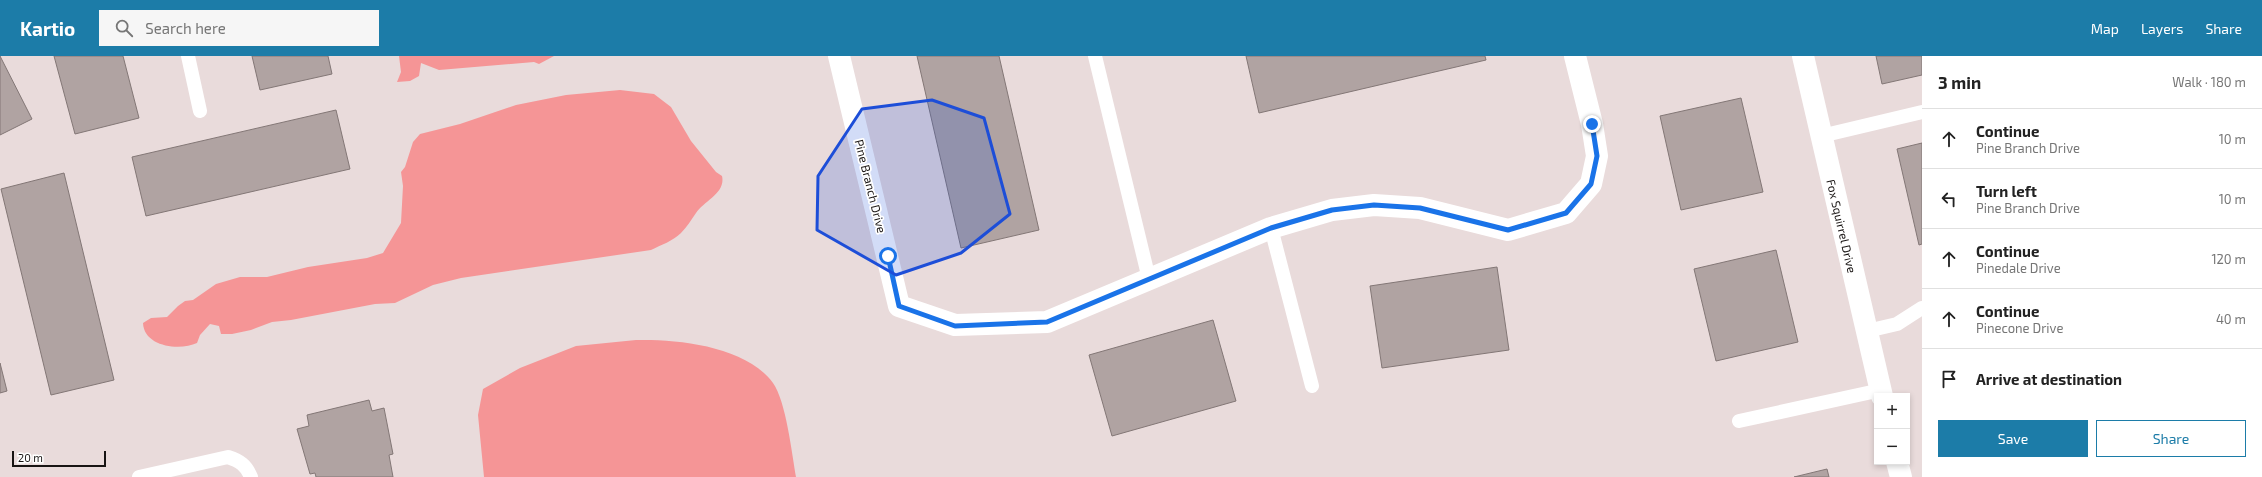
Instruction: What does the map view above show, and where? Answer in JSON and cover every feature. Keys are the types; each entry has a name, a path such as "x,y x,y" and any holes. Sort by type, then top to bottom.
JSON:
{"street":[{"name":"Pine Branch Drive","path":"839,56 899,306 955,326 1047,322 1149,279"},
{"path":"1149,279 1271,228 1332,210 1374,205 1420,208 1508,230 1566,213 1591,184 1597,156 1592,124 1575,56"},
{"name":"Fox Squirrel Drive","path":"1803,56 1881,393"},
{"path":"1898,465 1901,477"}],"lane":[{"path":"188,56 200,111"},
{"path":"1095,56 1149,279"},
{"path":"1821,136 1922,112"},
{"path":"1271,228 1312,386"},
{"path":"1867,331 1897,324 1922,308"},
{"path":"1739,421 1874,394"},
{"path":"139,477 228,457 239,460 246,467 251,477"}],"highlighted area":[{"path":"932,100 984,118 1010,214 961,253 896,275 817,230 818,176 862,109"}],"shaded area":[{"path":"399,56 554,56 539,64 534,62 439,70 421,63 419,76 410,81 397,82 401,72"},
{"path":"620,90 654,94 671,107 691,141 716,172 722,176 721,187 718,192 696,213 681,233 667,243 651,250 461,278 433,285 395,303 375,304 291,320 272,322 251,330 232,334 221,334 219,326 210,324 200,335 197,343 182,347 173,347 156,342 149,337 145,331 143,323 151,318 167,317 185,301 193,300 216,284 240,277 267,277 308,267 367,258 383,253 401,223 403,186 401,172 405,167 413,142 420,134 460,124 516,105 566,95"},
{"path":"636,340 671,341 710,347 729,353 761,370 773,383 782,402 796,477 484,477 478,415 483,389 520,368 576,346"}],"building":[{"path":"0,56 32,119 0,135"},
{"path":"54,56 123,56 139,118 75,134"},
{"path":"252,56 328,56 332,74 260,90"},
{"path":"917,56 999,56 1039,230 961,248"},
{"path":"1246,56 1485,56 1486,60 1259,113"},
{"path":"1876,56 1922,56 1922,75 1882,84"},
{"path":"1741,98 1763,192 1681,210 1660,116"},
{"path":"336,110 350,169 146,216 132,157"},
{"path":"1922,143 1922,244 1919,245 1897,149"},
{"path":"64,173 114,380 51,395 1,189"},
{"path":"1776,250 1798,342 1716,361 1694,269"},
{"path":"1497,267 1509,350 1382,368 1370,286"},
{"path":"1213,320 1236,401 1112,436 1089,355"},
{"path":"0,363 7,391 0,393"},
{"path":"369,400 372,411 384,408 393,454 389,455 393,477 316,477 315,473 310,474 297,429 309,426 307,415"},
{"path":"1827,469 1829,477 1794,477"}],"route":[{"path":"888,256 899,306 955,326 1047,322 1271,228 1332,210 1374,205 1420,208 1508,230 1566,213 1591,184 1597,156 1592,124"}]}
